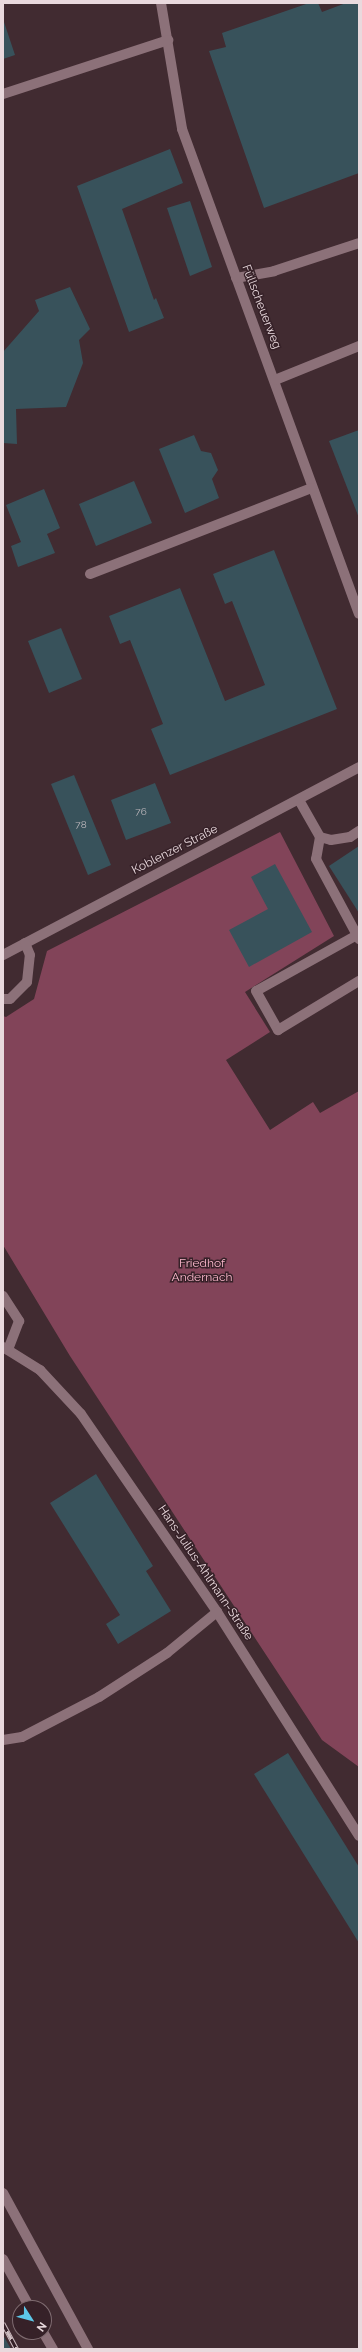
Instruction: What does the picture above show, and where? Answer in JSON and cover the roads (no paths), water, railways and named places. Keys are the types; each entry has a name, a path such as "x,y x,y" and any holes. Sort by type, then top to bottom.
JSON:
{"street":[{"name":"Füllscheuerweg","path":"161,3 182,129 275,380 312,488 359,614"},
{"path":"3,94 168,40"},
{"path":"236,278 274,271 359,244"},
{"path":"275,380 359,346"},
{"path":"90,574 312,488"},
{"name":"Koblenzer Straße","path":"3,955 359,767"},
{"path":"299,800 320,837 316,859 358,937 256,991 278,1030 359,981"},
{"path":"320,837 331,840 350,837 359,831"},
{"path":"3,999 10,998 27,982 30,955 25,943"},
{"path":"3,1296 19,1321 6,1348"},
{"name":"Hans-Julius-Ahlmann-Straße","path":"6,1348 51,1380 81,1414 217,1612 359,1836"},
{"path":"3,1740 22,1737 99,1697 167,1653 217,1612"},
{"path":"3,2193 88,2349"},
{"path":"3,2259 26,2300"},
{"path":"48,2340 53,2349"}],"railway":[{"path":"3,2323 17,2349"}],"park label":[{"name":"Friedhof Andernach","path":"202,1271"}]}
